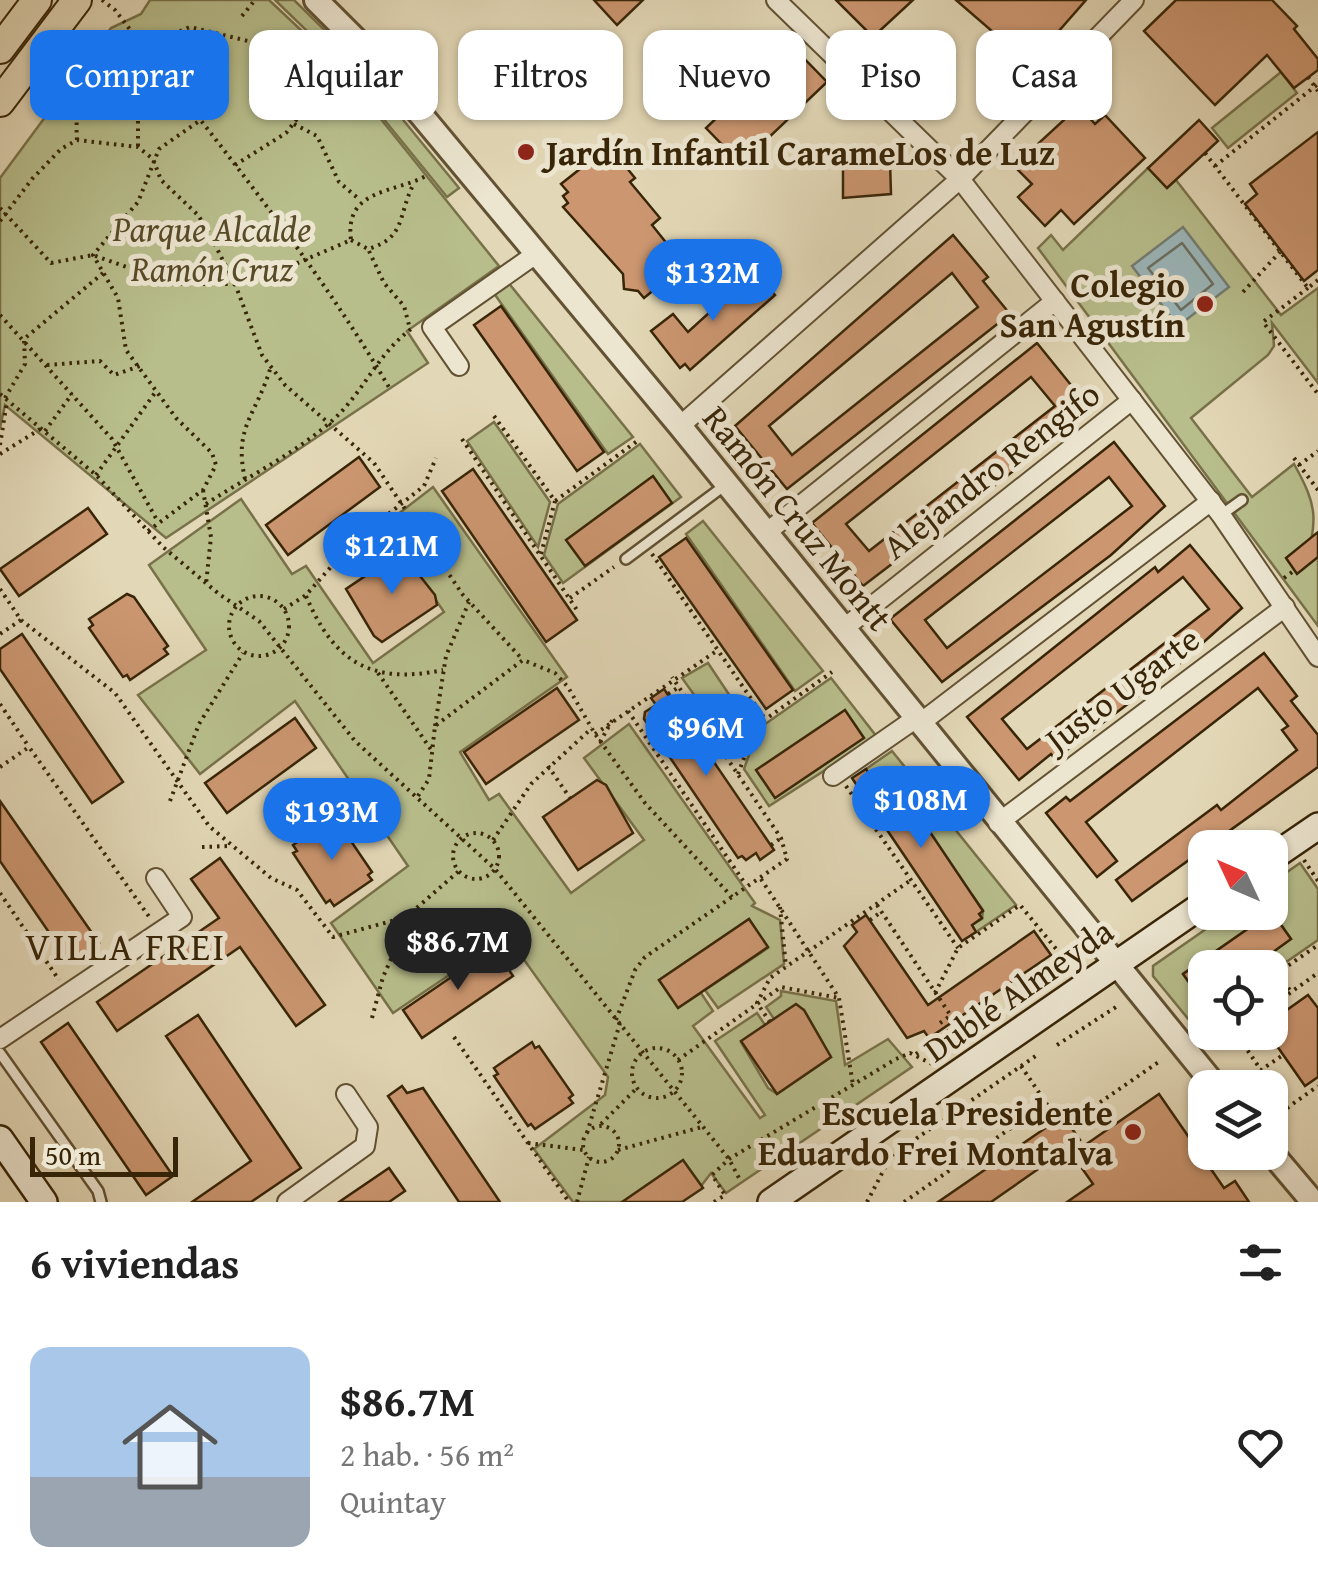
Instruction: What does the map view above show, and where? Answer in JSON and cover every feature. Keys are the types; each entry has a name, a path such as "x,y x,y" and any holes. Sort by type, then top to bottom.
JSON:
{"main road":[{"path":"0,49 37,0"},
{"path":"0,102 77,0"},
{"path":"1288,847 1318,826"},
{"name":"Dublé Almeyda","path":"771,1202 1188,914"},
{"path":"0,1139 44,1202"}],"street":[{"name":"Ramón Cruz Montt","path":"316,0 372,56 680,426 1202,1070"},
{"path":"776,0 960,179 1216,508 1318,657"},
{"path":"680,426 960,179 1134,0"},
{"path":"459,366 432,327 536,254"},
{"path":"766,534 1056,302"},
{"name":"Alejandro Rengifo","path":"842,629 1132,400"},
{"path":"840,777 1216,508"},
{"name":"Justo Ugarte","path":"998,823 1285,607"},
{"path":"0,1039 182,917 156,878"},
{"path":"287,1202 365,1146 368,1127 346,1094"},
{"path":"1287,1170 1313,1202"}],"lane":[{"path":"626,558 727,484"},
{"path":"1216,508 1242,500"},
{"path":"0,1053 98,1191 101,1202"}],"path":[{"path":"101,0 131,30"},
{"path":"242,16 254,0"},
{"path":"188,30 213,30"},
{"path":"1215,166 1317,87 1308,77"},
{"path":"76,120 77,140"},
{"path":"138,120 138,147"},
{"path":"93,255 138,202 153,159 167,139 199,120"},
{"path":"203,120 307,261 390,389"},
{"path":"235,165 297,120"},
{"path":"294,124 316,136 338,182 362,202"},
{"path":"0,221 32,179 77,140 138,147 153,159 161,180 198,215 235,284 271,366 285,385 374,463 469,602 523,660 555,673 645,803 732,897"},
{"path":"1205,153 1308,288"},
{"path":"351,240 351,222 362,202 375,191 426,176"},
{"path":"368,250 400,230 414,182"},
{"path":"0,208 51,263 93,255 174,284 235,284 307,261 351,240"},
{"path":"206,504 330,422 355,398 374,362 408,330 404,306 384,282 368,250 351,240"},
{"path":"1243,292 1280,252"},
{"path":"93,255 118,298 126,350 176,418 212,453 216,465 203,490 148,531"},
{"path":"24,338 103,273"},
{"path":"1318,280 1262,322 1318,394"},
{"path":"1,317 24,338 117,447 158,522"},
{"path":"0,445 4,397 25,364 24,338"},
{"path":"47,365 100,361 114,374 140,366"},
{"path":"245,478 240,440 261,400 271,366"},
{"path":"96,475 157,390"},
{"path":"0,454 44,429 72,394"},
{"path":"4,397 96,475 148,531 206,584 259,621 356,741 495,869 729,1159 740,1180"},
{"path":"494,416 555,501"},
{"path":"540,555 555,501 640,439"},
{"path":"462,440 579,613"},
{"path":"1299,466 1318,450"},
{"path":"284,609 306,595 354,541 428,482 436,458"},
{"path":"1294,458 1318,490"},
{"path":"203,490 212,537 206,584"},
{"path":"354,541 374,570"},
{"path":"649,550 765,720"},
{"path":"570,598 626,558"},
{"path":"0,589 21,620 95,673 115,694 229,846 271,878 297,890 333,937 410,916"},
{"path":"306,595 319,627 334,647 378,674 432,751"},
{"path":"260,596 284,609 289,629 280,647 264,656 243,652 232,642 228,627 237,605 260,596"},
{"path":"418,796 429,779 442,670 452,635 469,602"},
{"path":"0,634 21,620"},
{"path":"493,840 548,766 593,731 628,712 718,650"},
{"path":"170,801 199,724 243,652"},
{"path":"434,726 523,660"},
{"path":"378,674 418,675 442,670"},
{"path":"738,774 756,726 832,672"},
{"path":"584,1150 618,1022 639,963 787,859 781,838 673,679"},
{"path":"668,694 679,687"},
{"path":"0,704 160,932"},
{"path":"628,712 747,887"},
{"path":"600,742 613,720"},
{"path":"0,767 30,747"},
{"path":"548,766 570,798"},
{"path":"840,777 958,948"},
{"path":"479,833 493,840 499,852 495,869 476,878 459,871 453,855 463,837 479,833"},
{"path":"771,845 781,838"},
{"path":"202,847 229,846"},
{"path":"372,1018 383,978 410,916 459,871"},
{"path":"760,878 839,998 853,1085"},
{"path":"757,1003 770,978 911,880"},
{"path":"0,893 68,993"},
{"path":"876,905 967,1040"},
{"path":"935,993 958,948 1020,905 1072,968"},
{"path":"780,907 786,967"},
{"path":"867,912 871,920 881,912"},
{"path":"952,940 959,936"},
{"path":"1288,965 1316,946 1318,954"},
{"path":"1288,994 1318,973"},
{"path":"678,1060 781,987 839,998"},
{"path":"1288,987 1291,992"},
{"path":"757,1003 770,1022"},
{"path":"1057,1045 1116,1007"},
{"path":"940,1022 950,1016"},
{"path":"714,1202 724,1195 712,1175 729,1159 896,1059 915,1055 957,1026"},
{"path":"454,1038 570,1202"},
{"path":"659,1048 678,1060 682,1077 674,1092 651,1098 636,1088 633,1065 642,1052 659,1048"},
{"path":"1247,1050 1260,1070 1283,1054"},
{"path":"915,1055 932,1064"},
{"path":"867,1202 891,1156 1037,1055"},
{"path":"1021,1066 1064,1129 1160,1060"},
{"path":"1288,1107 1318,1086"},
{"path":"587,1133 636,1088"},
{"path":"904,1202 1047,1103"},
{"path":"599,1126 616,1134 618,1150"},
{"path":"528,1143 584,1150 605,1161 618,1150 702,1127"},
{"path":"577,1202 589,1156"}],"green space":[{"name":"Parque Alcalde Ramón Cruz","path":"150,0 269,0 301,30 249,30 249,120 382,120 499,266 407,331 428,363 166,538 5,405 0,428 0,178 43,120 229,120 229,30 110,30 141,14"},
{"path":"275,0 294,0 325,30 306,30"},
{"path":"1281,72 1297,93 1228,148 1212,128"},
{"path":"385,120 403,120 459,188 447,197"},
{"path":"1148,168 1167,188 1176,180 1281,315 1318,288 1318,383 1272,323 1274,346 1268,355 1191,418 1252,497 1294,464 1308,492 1313,514 1304,568 1318,557 1318,626 1038,248 1051,235 1063,250"},
{"path":"507,281 633,437 608,454 493,292"},
{"path":"494,422 550,502 538,547 467,441"},
{"path":"640,444 681,497 563,583 544,555 558,504"},
{"path":"433,487 567,677 460,752 489,800 499,794 571,893 644,840 584,758 629,724 755,903 752,906 780,920 784,964 718,1008 705,990 768,948 749,919 659,980 679,1007 701,993 713,1011 693,1026 760,1118 765,1115 715,1041 757,1013 765,1025 741,1042 768,1088 777,1094 831,1057 804,1010 774,1019 766,1007 781,996 781,991 836,1001 845,1065 888,1039 912,1067 726,1193 711,1173 701,1186 622,1202 573,1202 534,1149 605,1095 608,1077 507,936 393,1013 331,923 408,866 295,701 200,774 138,695 206,650 149,565 241,499 292,574 306,566 373,663 444,612 384,525"},
{"path":"703,521 823,671 795,691 686,534"},
{"path":"708,663 750,726 738,756 682,678"},
{"path":"831,678 877,737 769,806 744,769 758,729"},
{"path":"892,751 1016,905 976,932 972,925 982,919 983,910 973,896 968,898 945,864 949,861 881,770 871,777 866,769"},
{"path":"1300,863 1318,889 1318,940 1288,961 1288,950 1276,950 1291,939 1285,930 1288,930 1288,871"},
{"path":"1205,930 1246,930 1217,950 1188,950 1188,970 1184,973 1188,978 1188,1019 1153,976 1153,966"}],"water":[{"path":"1183,227 1229,287 1178,326 1132,266"}],"building":[{"path":"594,0 643,0 617,25"},
{"path":"836,0 913,0 881,30 866,30"},
{"path":"956,0 1086,0 1060,30 991,30"},
{"path":"1176,0 1272,0 1297,26 1294,29 1318,59 1318,70 1294,88 1267,55 1215,105 1144,31"},
{"path":"806,60 826,81 806,102"},
{"path":"714,120 787,120 741,164 706,128"},
{"path":"1064,120 1091,120 1095,124 1110,120 1145,158 1074,224 1061,210 1045,226 1018,197 1032,184 1014,166"},
{"path":"1199,120 1218,141 1167,188 1148,168"},
{"path":"1318,132 1318,270 1304,281 1245,204 1257,194 1250,184"},
{"path":"609,146 635,178 630,182 660,218 652,225 684,265 644,298 638,291 624,289 623,274 563,207 568,203 563,196 568,192 561,184"},
{"path":"890,162 891,194 843,198 843,163"},
{"path":"953,235 988,277 983,281 1010,314 787,489 735,426","holes":["952,273 978,307 792,455 769,426"]},
{"path":"755,271 775,295 690,370 685,364 680,368 651,331 673,314 688,332"},
{"path":"501,306 604,452 577,471 474,325"},
{"path":"1037,343 1088,406 1051,437 1054,440 863,586 812,523","holes":["1031,377 1055,406 869,551 846,524"]},
{"path":"1114,442 1165,506 1111,555 942,682 890,619","holes":["1109,477 1132,506 947,648 925,620"]},
{"path":"359,457 380,487 288,555 266,525"},
{"path":"473,469 577,620 546,642 442,491"},
{"path":"653,476 672,503 585,566 566,540"},
{"path":"88,508 107,534 19,596 0,569"},
{"path":"1318,532 1318,557 1297,574 1286,558"},
{"path":"686,538 793,690 766,709 659,557"},
{"path":"1190,545 1242,608 1170,672 1055,759 1051,754 1019,780 967,717 1155,567 1158,572","holes":["1183,577 1209,609 1027,749 1002,719"]},
{"path":"401,552 435,595 437,605 382,642 374,636 346,589"},
{"path":"127,594 134,597 168,646 164,649 168,654 130,680 127,675 123,677 89,628 93,625 89,619"},
{"path":"22,634 123,782 92,803 0,669 0,649"},
{"path":"1264,653 1297,696 1291,701 1318,735 1318,767 1231,830 1188,830 1188,861 1132,901 1116,880 1217,805 1221,810 1297,750 1282,730 1288,726 1258,688 1086,822 1117,861 1097,877 1046,813 1066,797 1070,801"},
{"path":"557,688 579,720 486,784 464,752"},
{"path":"664,689 774,850 760,860 756,853 746,860 738,858 644,719 645,712 656,705 651,698"},
{"path":"845,710 864,738 775,798 756,770"},
{"path":"295,718 316,748 227,813 205,783"},
{"path":"866,769 871,777 889,771 983,911 979,914 982,918 972,925 976,932 962,941 852,778"},
{"path":"597,780 606,785 633,833 578,870 543,817"},
{"path":"0,801 99,943 70,963 0,861"},
{"path":"331,819 334,825 338,822 372,872 368,875 372,880 334,906 330,900 326,903 293,853 297,851 293,845"},
{"path":"220,858 325,1005 296,1026 240,947 117,1031 97,1002 219,918 191,879"},
{"path":"866,915 928,1005 1034,931 1051,955 929,1038 924,1031 907,1038 844,946 857,932 852,925"},
{"path":"749,919 768,947 678,1008 659,980"},
{"path":"1246,930 1285,930 1291,939 1276,950 1217,950"},
{"path":"494,948 513,976 422,1038 403,1010"},
{"path":"1308,995 1318,1008 1318,1077 1305,1086 1280,1050 1288,1050 1288,1009"},
{"path":"796,1004 804,1010 831,1057 777,1094 741,1041"},
{"path":"198,1015 301,1168 251,1202 192,1202 251,1161 166,1036"},
{"path":"68,1023 173,1176 146,1195 41,1042"},
{"path":"532,1042 535,1048 539,1046 573,1095 569,1098 573,1103 535,1129 531,1124 528,1126 494,1076 498,1074 494,1068"},
{"path":"402,1086 407,1093 423,1088 500,1202 459,1202 388,1096"},
{"path":"1159,1094 1188,1136 1188,1170 1212,1170 1224,1188 1235,1181 1249,1202 1067,1202 1093,1184 1072,1154"},
{"path":"1063,1116 1080,1140 991,1202 938,1202"},
{"path":"683,1160 703,1188 682,1202 622,1202"},
{"path":"389,1168 405,1191 389,1202 339,1202"}],"place":[{"name":"Jardín Infantil CarameLos de Luz","path":"526,152"},
{"name":"Colegio San Agustín","path":"1205,304"},
{"name":"Escuela Presidente Eduardo Frei Montalva","path":"1133,1132"}],"district":[{"name":"VILLA FREI","path":"126,946"}]}
